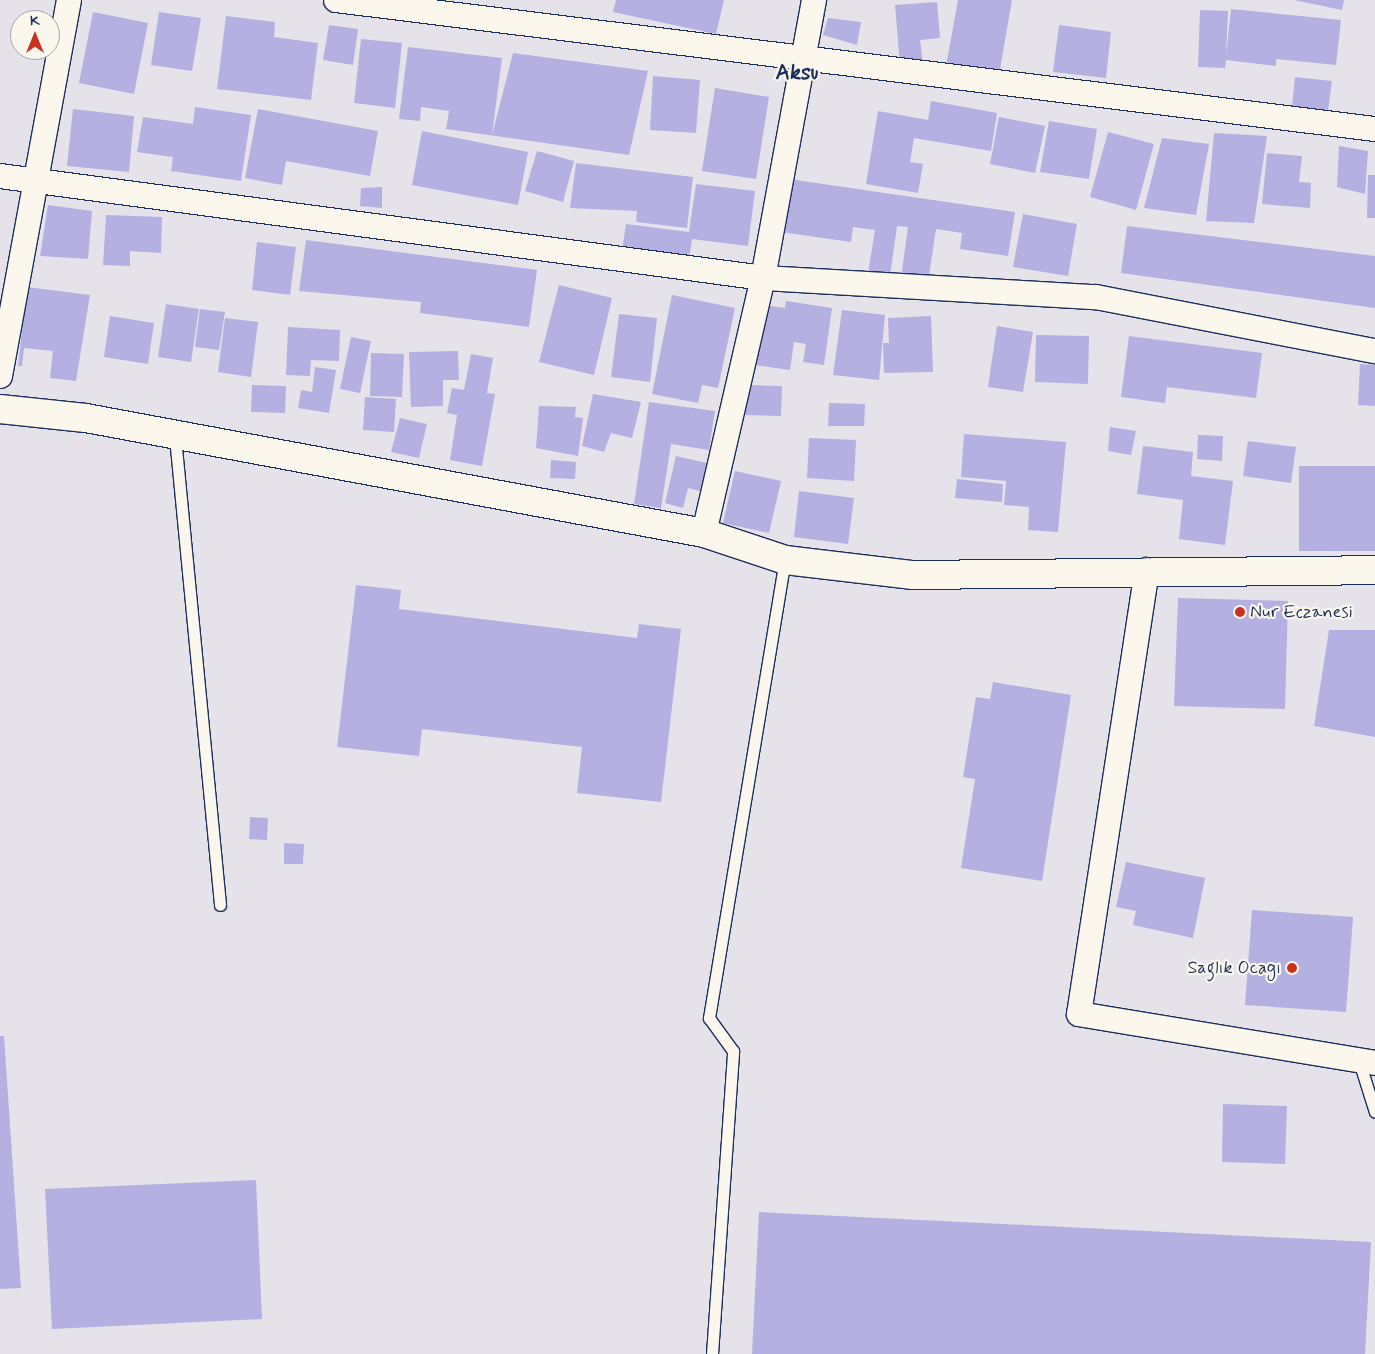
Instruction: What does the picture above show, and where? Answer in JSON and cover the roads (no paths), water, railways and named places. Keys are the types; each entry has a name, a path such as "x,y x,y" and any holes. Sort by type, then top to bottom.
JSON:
{"street":[{"path":"0,376 34,179 69,0"},
{"path":"336,0 801,60 1024,83 1375,129"},
{"path":"704,533 763,278 801,60 814,0"},
{"path":"0,176 34,179 763,278 1096,297 1375,351"},
{"path":"0,409 86,418 176,437 704,533 785,560 913,575 1147,570 1375,570"},
{"path":"1147,570 1079,1014 1367,1062"}],"lane":[{"path":"176,437 220,905"},
{"path":"712,1354 733,1051 709,1018 785,560"},
{"path":"1367,1062 1375,1112"}],"place":[{"name":"Nur Eczanesi","path":"1240,612"},
{"name":"Saglık Ocagı","path":"1292,968"}],"district":[{"name":"Aksu","path":"797,74"}]}
